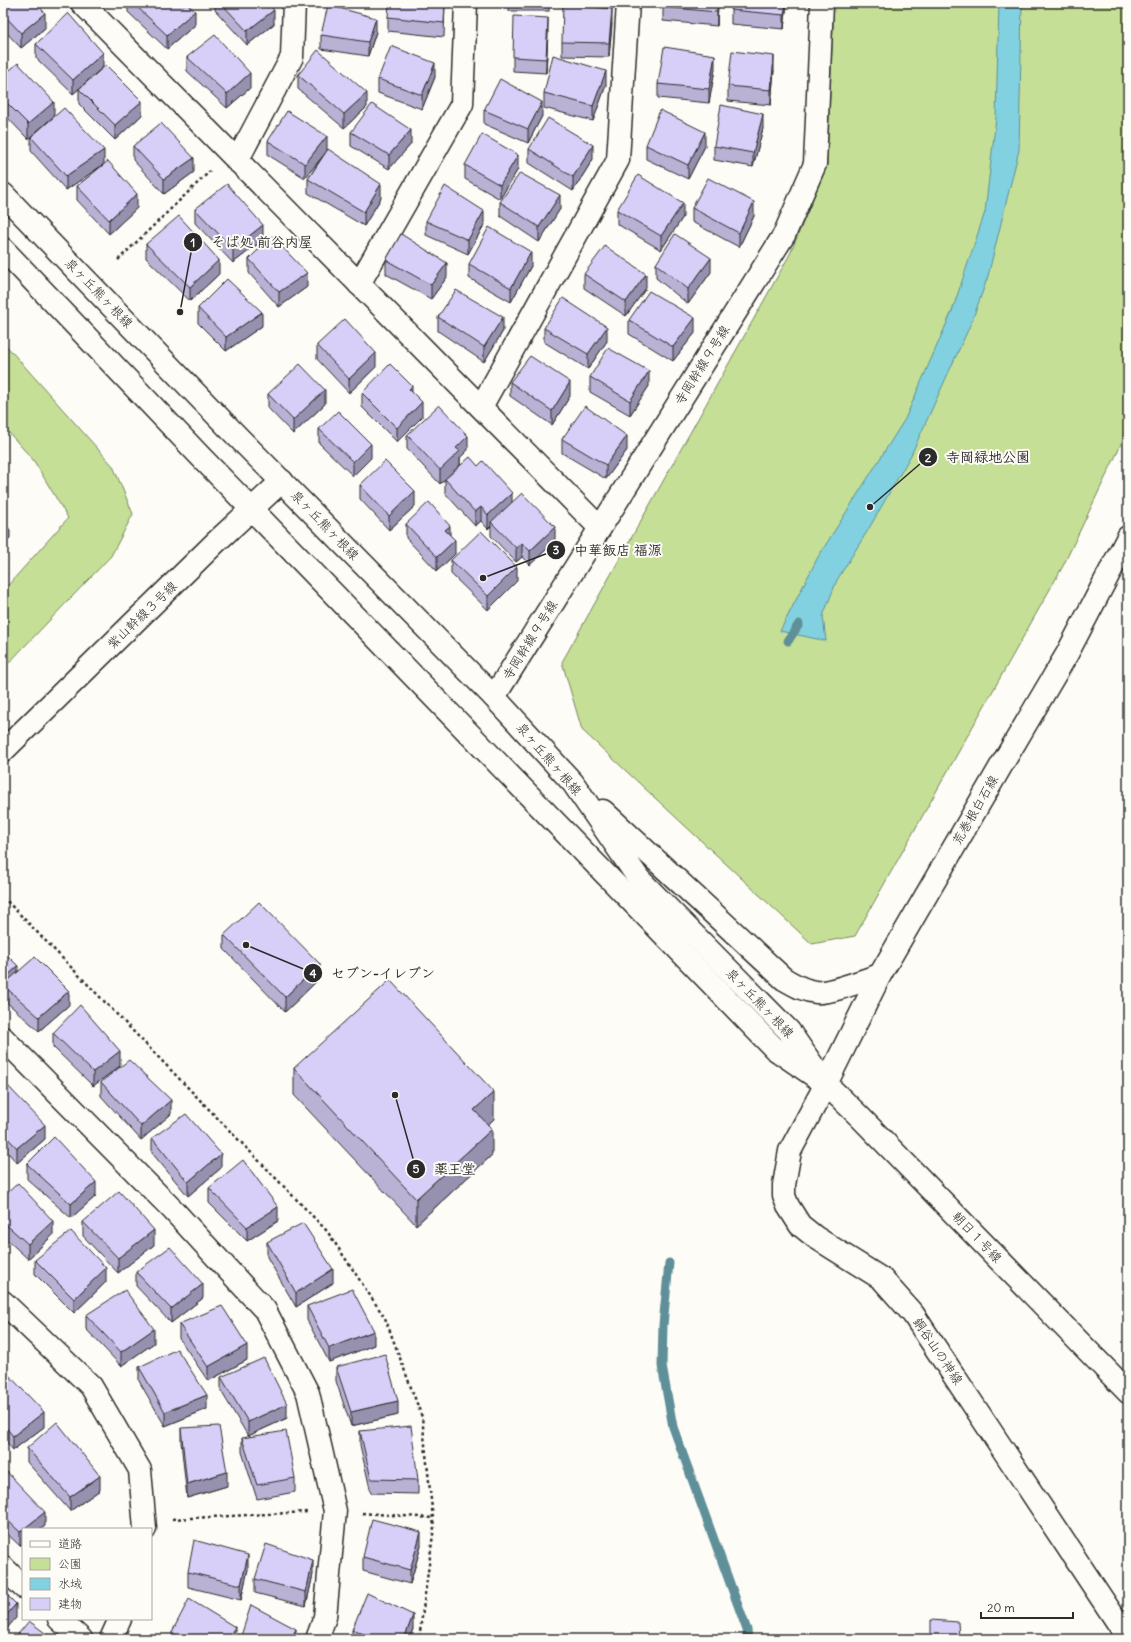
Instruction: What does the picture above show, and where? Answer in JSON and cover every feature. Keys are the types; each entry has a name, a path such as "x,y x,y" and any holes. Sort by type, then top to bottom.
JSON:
{"street":[{"path":"82,3 600,528"},
{"path":"233,156 292,57 294,3"},
{"path":"359,284 462,104 466,3"},
{"path":"482,407 618,160 628,3"},
{"name":"寺岡幹線９号線","path":"494,697 784,235 815,164 822,3"},
{"name":"泉ヶ丘熊ヶ根線","path":"3,194 230,429 494,697 573,783 639,879 789,1032 826,1084"},
{"name":"泉ヶ丘熊ヶ根線","path":"3,250 775,1049 826,1084"},
{"name":"紫山幹線３号線","path":"3,751 282,481"},
{"name":"荒巻根白石線","path":"826,1084 880,975 1067,654 1128,537"},
{"path":"573,783 784,979 801,988 818,993 880,975"},
{"path":"3,1038 173,1210 265,1310 308,1393 335,1511 325,1617 317,1639"},
{"name":"朝日１号線","path":"826,1084 1128,1392"},
{"name":"銅谷山の神線","path":"826,1084 790,1151 784,1185 784,1196 792,1215 800,1225 815,1237 882,1279 913,1314 1128,1638"},
{"path":"3,1302 91,1386 140,1470 145,1525"},
{"path":"3,1568 22,1586"},
{"path":"60,1620 81,1639"},
{"path":"111,1639 120,1620"}],"path":[{"path":"118,260 233,156"},
{"path":"3,897 327,1231 385,1318 422,1417 434,1527 419,1639"},
{"path":"145,1525 335,1511 433,1518"}],"green space":[{"path":"834,3 1128,3 1128,425 1119,449 1063,566 855,936 812,944 582,730 562,662 790,254 827,165"},
{"path":"3,342 113,466 133,514 111,556 3,669 3,591 68,518 34,461 3,426"}],"water":[{"path":"999,3 1022,3 1019,150 988,276 972,321 911,455 868,530 837,580 823,616 826,641 780,631 818,557 905,419 952,311 985,212 996,118"}],"building":[{"path":"3,3 36,3 45,13 21,33 3,14"},
{"path":"133,3 186,3 195,11 167,35"},
{"path":"221,3 267,3 274,10 247,31"},
{"path":"389,3 445,3 444,23 388,17"},
{"path":"663,3 717,3 717,12 663,7"},
{"path":"732,3 786,3 784,15 731,10"},
{"path":"563,4 612,9 609,43 562,42"},
{"path":"328,5 376,18 368,42 321,35"},
{"path":"68,13 103,53 73,80 36,44"},
{"path":"514,16 548,18 546,59 513,57"},
{"path":"215,35 250,73 227,94 187,57"},
{"path":"391,46 435,63 422,95 378,79"},
{"path":"664,47 715,55 709,89 658,84"},
{"path":"318,50 367,93 344,114 298,75"},
{"path":"732,51 774,56 771,90 728,86"},
{"path":"553,55 606,71 593,106 544,93"},
{"path":"18,63 54,102 28,124 3,99 3,76"},
{"path":"106,65 142,101 115,125 79,89"},
{"path":"500,79 542,102 528,129 484,110"},
{"path":"372,104 411,130 389,155 351,132"},
{"path":"721,105 763,114 753,153 714,146"},
{"path":"64,108 104,150 66,176 31,137"},
{"path":"660,110 705,132 688,165 646,145"},
{"path":"287,111 327,136 305,164 268,141"},
{"path":"548,118 593,145 573,177 529,149"},
{"path":"161,123 194,158 164,179 133,146"},
{"path":"482,134 518,155 500,185 465,165"},
{"path":"328,149 381,184 364,212 308,179"},
{"path":"108,161 137,194 109,220 77,186"},
{"path":"520,173 560,195 539,227 500,202"},
{"path":"638,175 683,203 661,236 617,210"},
{"path":"708,178 754,202 739,233 692,208"},
{"path":"227,184 263,225 233,249 195,209"},
{"path":"445,186 484,211 468,240 426,221"},
{"path":"179,216 219,260 190,287 146,244"},
{"path":"489,227 531,252 511,288 469,264"},
{"path":"401,234 447,263 431,285 386,260"},
{"path":"675,234 711,258 688,289 656,264"},
{"path":"272,236 307,273 279,292 249,259"},
{"path":"605,246 646,274 626,302 584,274"},
{"path":"227,279 262,312 226,337 198,308"},
{"path":"456,290 503,317 484,347 438,317"},
{"path":"649,291 695,318 673,347 629,320"},
{"path":"563,298 607,327 588,354 544,328"},
{"path":"345,319 376,353 349,379 317,345"},
{"path":"608,348 649,371 630,401 590,377"},
{"path":"530,356 570,382 552,411 510,382"},
{"path":"300,364 325,390 293,420 268,394"},
{"path":"390,364 412,386 409,389 422,402 397,428 362,393"},
{"path":"439,405 468,436 456,448 460,451 440,470 407,435"},
{"path":"585,406 627,436 606,465 562,439"},
{"path":"338,411 371,444 353,462 319,429"},
{"path":"470,457 478,466 483,461 512,493 488,515 481,507 475,512 445,479"},
{"path":"385,461 415,491 389,516 360,485"},
{"path":"522,493 555,527 530,551 522,543 516,548 491,522"},
{"path":"429,502 450,526 445,530 455,540 437,557 406,524"},
{"path":"3,521 10,530 3,535"},
{"path":"481,531 517,567 488,596 451,560"},
{"path":"259,902 320,964 285,997 224,935"},
{"path":"3,951 18,966 3,980"},
{"path":"35,957 69,991 39,1017 3,985"},
{"path":"390,980 494,1092 474,1110 492,1129 416,1199 294,1068"},
{"path":"80,1005 120,1051 93,1072 53,1033"},
{"path":"129,1060 171,1100 141,1126 101,1082"},
{"path":"7,1085 45,1125 17,1148 3,1133 3,1089"},
{"path":"186,1114 221,1154 188,1182 152,1138"},
{"path":"54,1137 96,1182 71,1204 27,1164"},
{"path":"243,1160 278,1207 247,1227 209,1188"},
{"path":"18,1183 53,1221 28,1244 3,1222 3,1197"},
{"path":"119,1191 154,1230 118,1258 83,1222"},
{"path":"303,1223 333,1269 296,1293 267,1242"},
{"path":"71,1231 106,1268 74,1299 35,1260"},
{"path":"170,1247 203,1284 171,1309 136,1272"},
{"path":"352,1289 374,1331 329,1348 307,1306"},
{"path":"125,1290 154,1329 121,1352 86,1315"},
{"path":"222,1306 247,1345 208,1367 179,1324"},
{"path":"177,1349 207,1395 165,1412 139,1367"},
{"path":"385,1354 398,1401 351,1412 336,1367"},
{"path":"264,1358 287,1404 248,1422 221,1377"},
{"path":"3,1369 44,1412 13,1436 3,1424"},
{"path":"57,1422 100,1476 70,1497 27,1448"},
{"path":"219,1426 227,1472 187,1484 181,1428"},
{"path":"411,1426 418,1480 371,1479 360,1431"},
{"path":"286,1431 295,1478 257,1485 242,1438"},
{"path":"7,1472 45,1512 25,1528 22,1528 20,1532 3,1516 3,1475"},
{"path":"372,1519 421,1532 410,1570 363,1557"},
{"path":"194,1540 248,1555 241,1585 188,1572"},
{"path":"266,1544 313,1560 306,1592 255,1579"},
{"path":"3,1591 16,1604 3,1619"},
{"path":"367,1593 413,1615 404,1639 379,1639 352,1630"},
{"path":"189,1599 235,1627 227,1639 182,1639 172,1632"},
{"path":"251,1605 296,1629 291,1639 240,1639"},
{"path":"931,1620 958,1622 959,1639 931,1639"},
{"path":"29,1621 53,1639 14,1639"}],"waterway":[{"path":"788,641 799,624"},
{"path":"669,1263 663,1325 662,1366 673,1427 747,1630 748,1639"}],"place":[{"name":"そば処 前谷内屋","path":"180,312"},
{"name":"寺岡緑地公園","path":"870,507"},
{"name":"中華飯店 福源","path":"483,578"},
{"name":"セブン-イレブン","path":"246,945"},
{"name":"薬王堂","path":"395,1095"}]}
